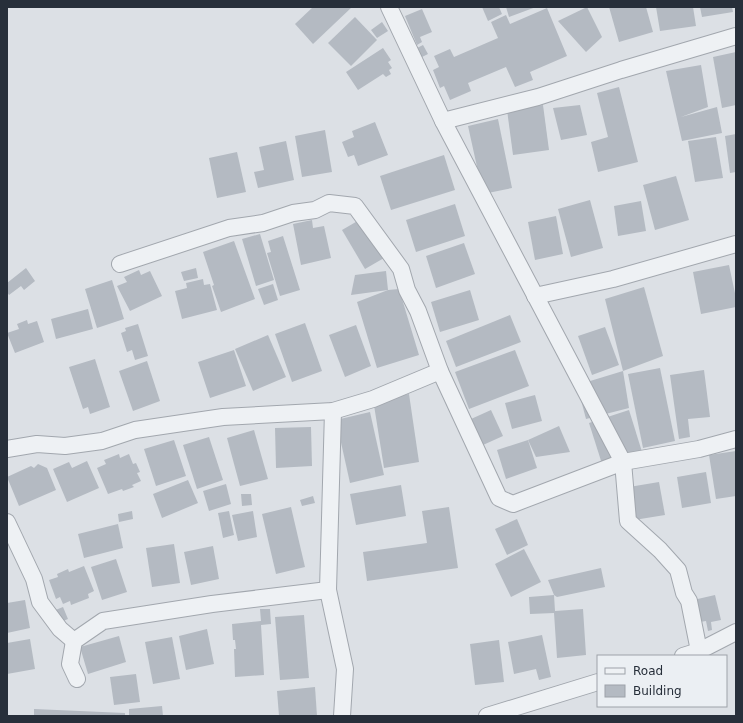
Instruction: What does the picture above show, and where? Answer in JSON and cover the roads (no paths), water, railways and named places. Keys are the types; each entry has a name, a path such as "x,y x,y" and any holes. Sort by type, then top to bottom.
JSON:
{"street":[{"path":"389,7 443,121 623,462 628,521 660,550 678,570 684,593 689,601 699,651"},
{"path":"443,121 538,97 736,36"},
{"path":"120,264 229,228 263,223 293,213 314,210 329,203 355,206 401,269 407,290 418,311 440,371 500,498 505,502 513,504 623,462 699,449 736,439"},
{"path":"535,296 613,279 736,244"},
{"path":"7,449 37,444 65,446 102,441 135,430 223,417 333,411 373,399 440,371"},
{"path":"333,411 328,590 345,669 342,716"},
{"path":"7,522 34,579 40,602 60,629 74,641"},
{"path":"77,679 70,664 74,641 103,621 212,604 328,590"},
{"path":"686,655 699,651 736,632"},
{"path":"488,716 597,682"}]}
